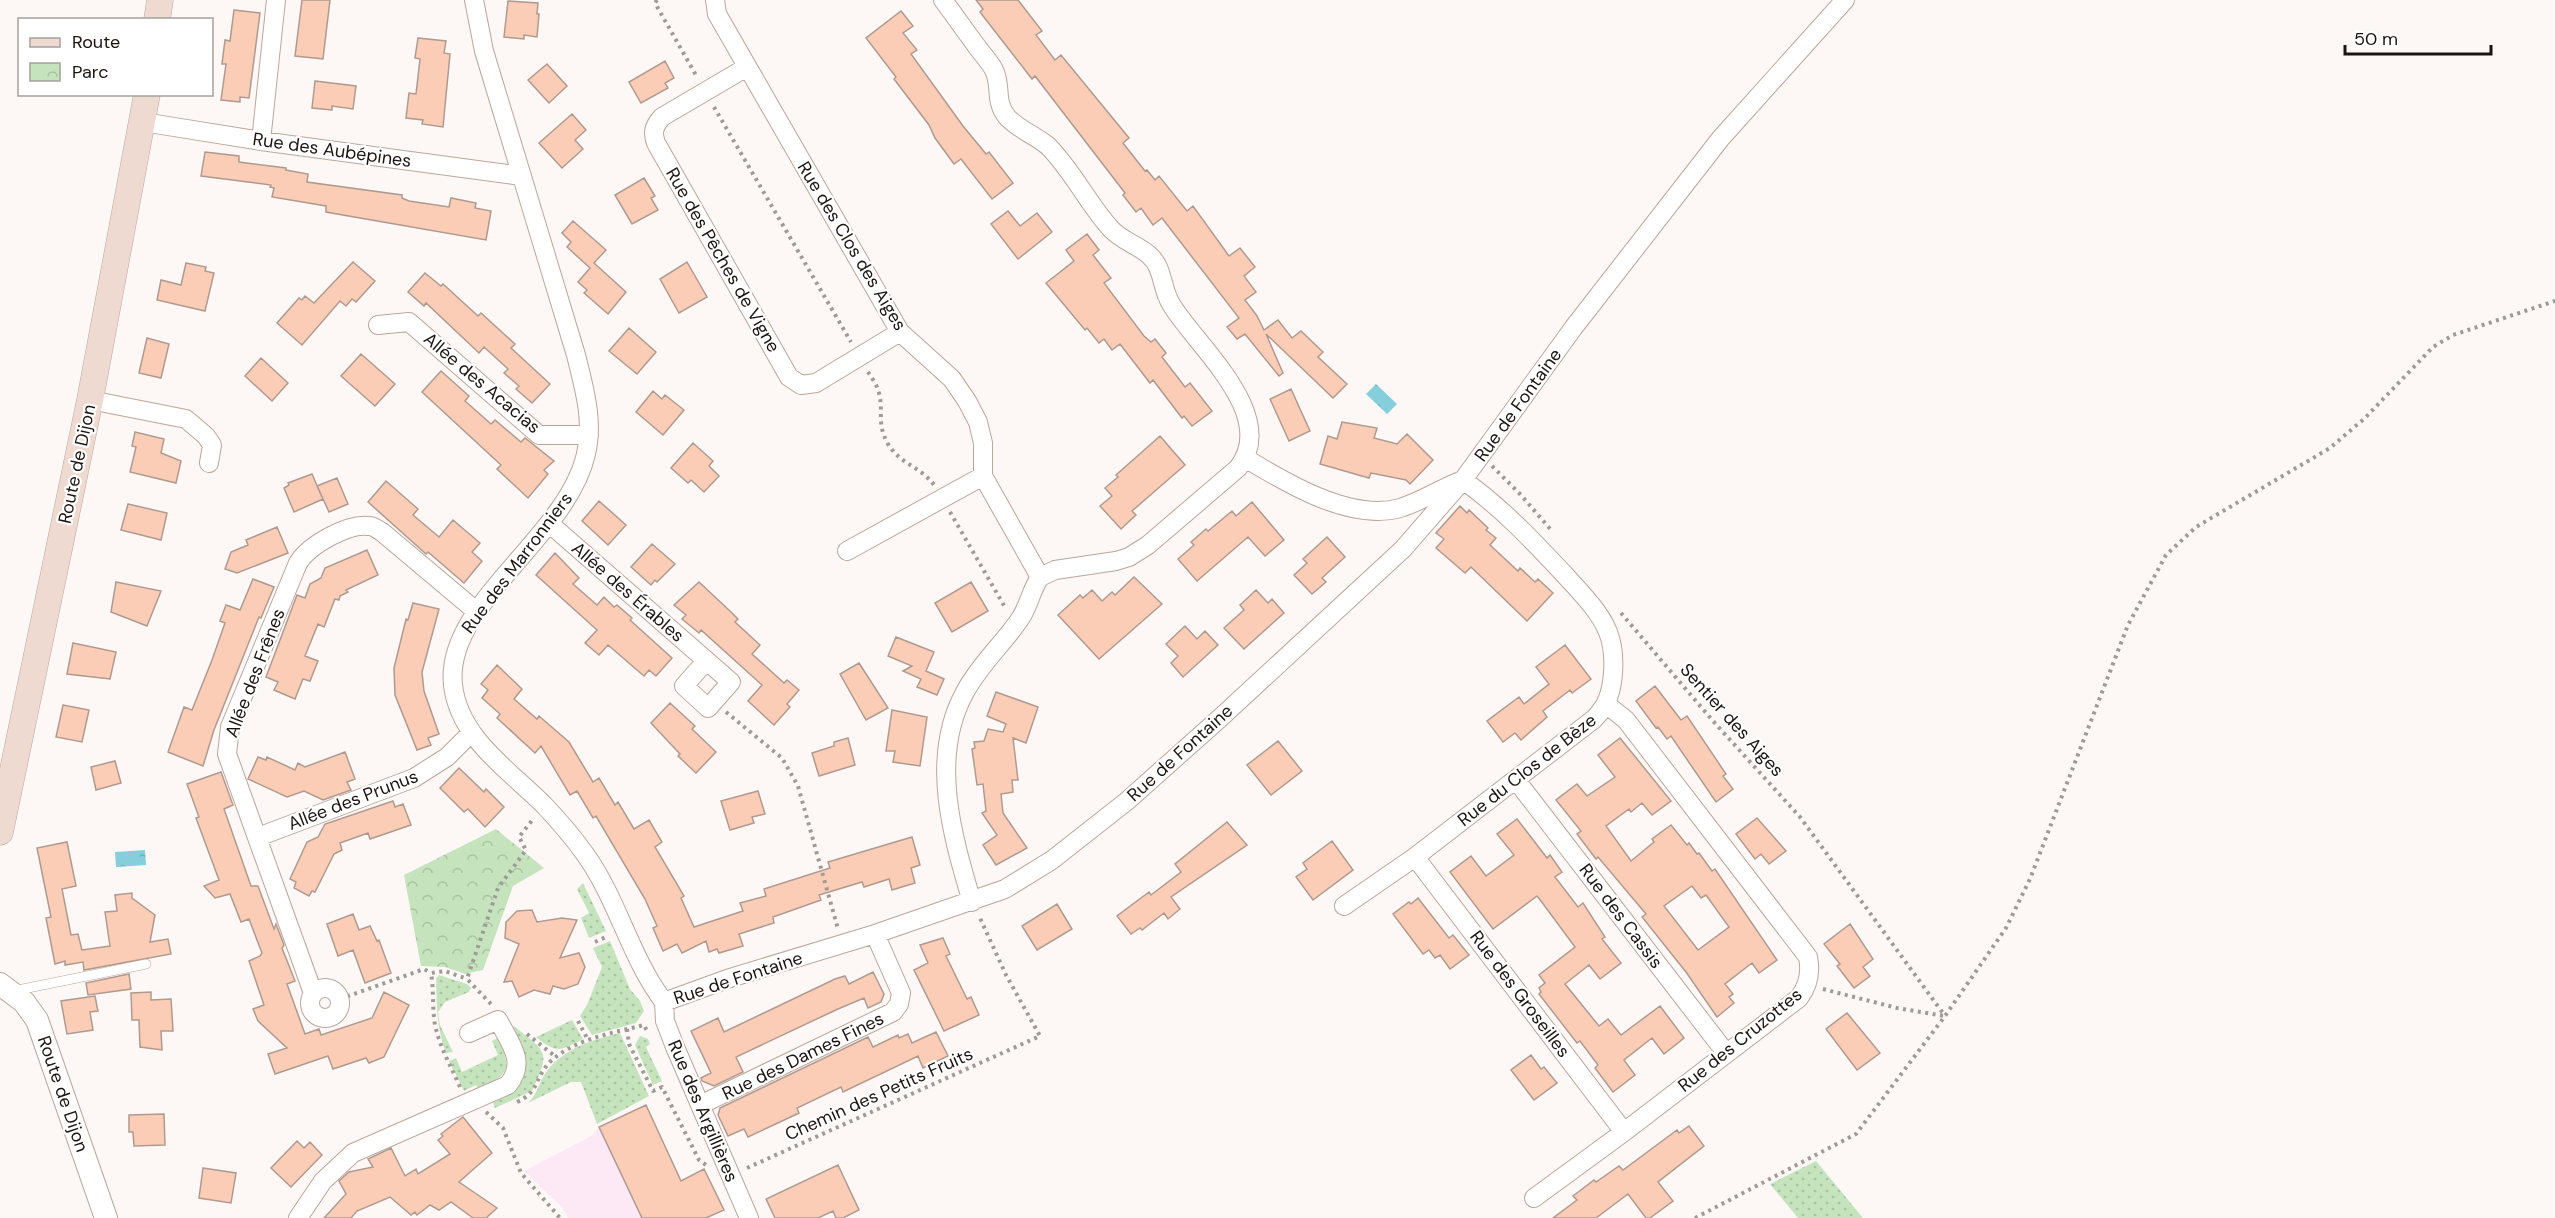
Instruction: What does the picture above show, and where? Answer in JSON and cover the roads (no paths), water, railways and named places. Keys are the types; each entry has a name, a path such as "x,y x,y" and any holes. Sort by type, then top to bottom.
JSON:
{"main road":[{"path":"157,18 160,0"},
{"name":"Route de Dijon","path":"0,832 90,400 147,96"}],"street":[{"path":"261,141 276,0"},
{"name":"Rue des Marronniers","path":"474,0 484,51 576,355 587,397 589,435 580,474 567,500 550,524 476,611 461,638 453,670 457,707 471,733 545,806 602,878 643,969 664,1002"},
{"name":"Rue des Clos des Aiges","path":"715,0 717,14 900,332 952,379 978,422 983,443 983,476 1040,577"},
{"path":"943,0 994,71 1000,107 1007,117 1047,146 1112,230 1148,254 1159,266 1170,303 1233,388 1242,404 1248,421 1249,442 1245,458 1238,468 1148,545 1129,557 1116,561 1056,570 1040,577 1020,619 986,658 964,693 950,734 946,757 947,798 959,859 972,902"},
{"name":"Rue de Fontaine","path":"664,1002 730,978 875,934 1005,889 1052,860 1127,801 1387,565 1463,480 1574,327 1721,138 1845,0"},
{"name":"Rue des Pêches de Vigne","path":"747,67 662,117 654,128 653,135 789,377 795,382 808,386 900,332"},
{"name":"Rue des Aubépines","path":"143,122 261,141 522,176"},
{"name":"Allée des Acacias","path":"378,325 410,322 539,435 589,435"},
{"path":"90,400 186,419 206,436 212,445 208,463"},
{"path":"1245,458 1298,488 1358,509 1379,512 1401,508 1463,480"},
{"path":"847,551 983,476"},
{"name":"Rue du Clos de Bèze","path":"1344,906 1415,857 1516,780 1594,719 1606,704 1612,681 1612,647 1600,617 1524,531 1488,497 1463,480"},
{"name":"Allée des Érables","path":"550,524 731,682 708,708 684,686 706,661"},
{"name":"Allée des Frênes","path":"313,993 326,987 335,991 340,999 337,1013 323,1018 311,1008 313,993 258,837 229,764 228,735 298,563 308,549 348,528 371,526 382,532 476,611"},
{"name":"Rue des Cruzottes","path":"1534,1198 1799,998 1808,983 1810,966 1808,957 1626,720 1606,704"},
{"name":"Allée des Prunus","path":"258,837 414,778 447,756 471,733"},
{"name":"Rue des Cassis","path":"1516,780 1726,1053"},
{"name":"Rue des Groseilles","path":"1415,857 1624,1132"},
{"name":"Rue des Dames Fines","path":"700,1105 893,1012 899,1004 901,993 875,934"},
{"name":"Route de Dijon","path":"6,988 24,1002 37,1020 106,1218"},
{"name":"Rue des Argillières","path":"664,1002 669,1030 729,1176 749,1218"},
{"path":"298,1218 323,1181 353,1154 508,1085 514,1077 518,1057 498,1020 469,1033"}],"lane":[{"path":"6,988 146,964"}],"water":[{"path":"1376,384 1397,404 1387,414 1366,394"},
{"path":"145,850 146,865 116,867 115,852"}]}
